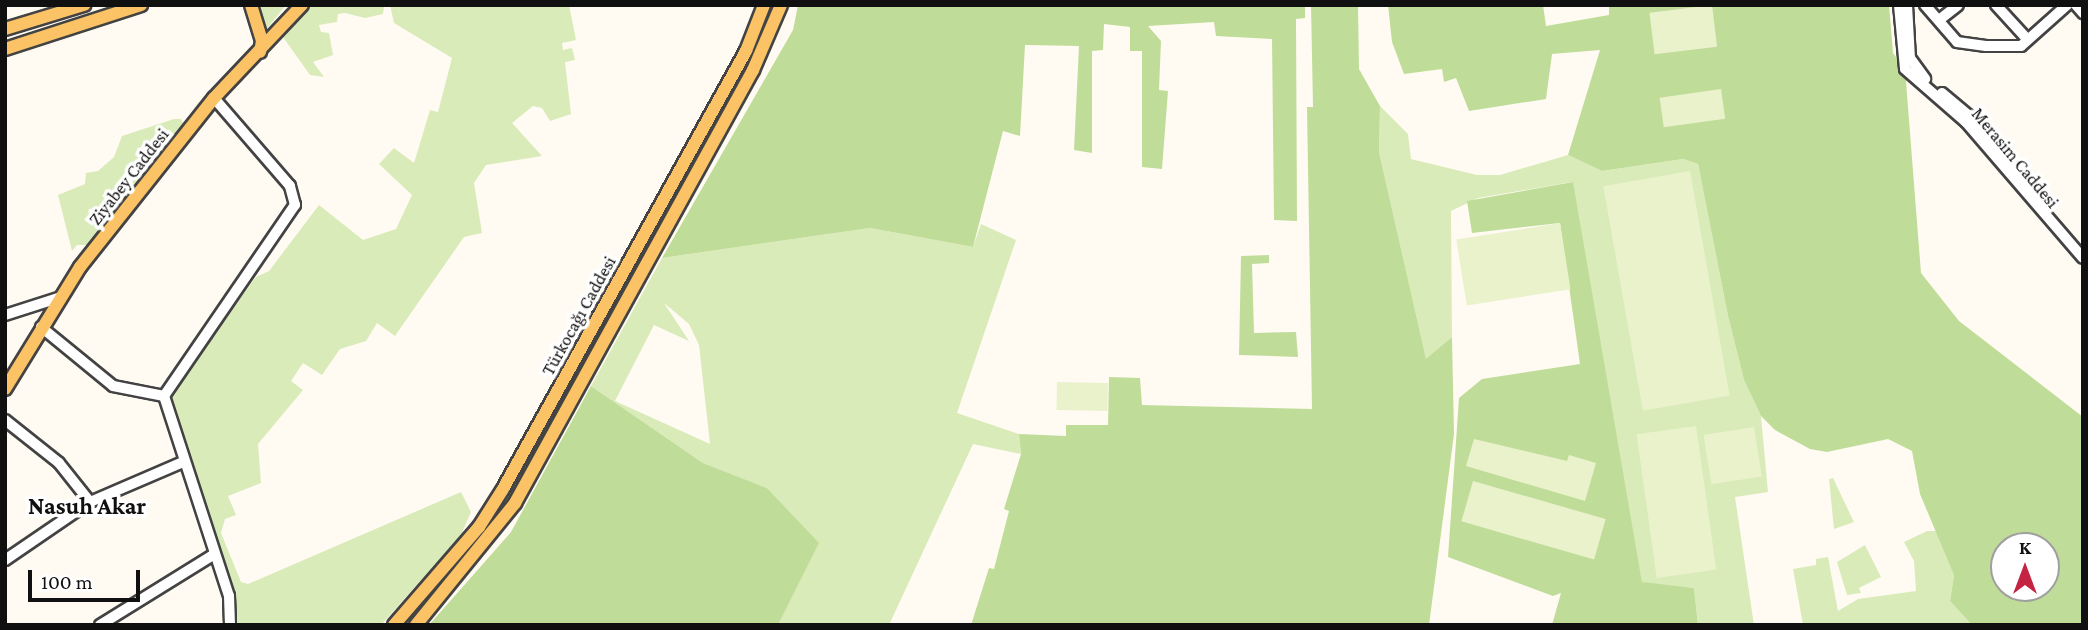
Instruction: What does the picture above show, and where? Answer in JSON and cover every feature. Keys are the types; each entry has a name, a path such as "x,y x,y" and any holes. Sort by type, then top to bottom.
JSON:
{"main road":[{"path":"5,29 53,10 84,5"},
{"path":"5,48 141,5"},
{"path":"116,13 148,5"},
{"path":"251,5 262,41 260,52"},
{"name":"Türkocağı Caddesi","path":"394,625 479,527 747,51 764,5"},
{"name":"Türkocağı Caddesi","path":"416,625 490,538 546,448 765,47 781,5"},
{"name":"Ziyabey Caddesi","path":"5,389 61,297 214,98 260,52 299,7"},
{"path":"629,262 645,265"},
{"path":"479,527 490,538"}],"street":[{"name":"Merasim Caddesi","path":"1899,5 1905,69 1966,122 2083,258"},
{"name":"Merasim Caddesi","path":"1907,5 1913,65 1972,117 2083,252"},
{"path":"1925,5 1957,42 2021,46 2067,5"},
{"path":"1939,20 1958,5"},
{"path":"1996,5 2028,40"},
{"path":"2076,5 2083,13"},
{"path":"164,396 295,205 290,186 214,98"},
{"path":"5,315 61,297"},
{"path":"41,327 113,386 164,396"},
{"path":"164,396 232,608 230,625"},
{"path":"5,420 59,463 90,502"},
{"path":"5,560 90,502 183,462"},
{"path":"100,625 214,555"}],"green space":[{"path":"257,5 286,5 265,31"},
{"path":"297,5 390,5 384,7 383,14 365,18 338,14 337,22 319,25 321,32 329,33 333,55 313,62 324,77 310,75 278,30"},
{"path":"390,5 569,5 576,40 562,43 563,50 572,48 575,60 565,62 571,114 550,121 542,108 533,106 512,123 542,156 486,165 474,183 482,233 464,237 395,336 377,323 366,341 340,349 322,375 303,363 291,381 303,390 258,444 261,483 228,496 236,515 225,519 221,533 241,582 248,584 461,492 471,512 461,535 381,625 235,625 236,594 168,397 256,277 269,271 319,205 363,240 396,229 412,195 379,164 394,148 414,163 430,110 438,112 452,58 394,23"},
{"path":"798,5 1305,5 1305,18 1296,19 1297,221 1274,220 1272,39 1216,36 1214,22 1148,26 1161,41 1159,90 1168,91 1162,169 1142,167 1142,51 1130,51 1130,27 1104,24 1103,50 1092,51 1092,153 1074,150 1079,46 1025,45 1020,136 1003,131 973,247 870,228 662,258 793,30"},
{"path":"1311,5 1358,5 1359,69 1380,106 1379,152 1426,359 1452,337 1454,434 1429,625 971,625 989,568 994,569 1009,511 1004,509 1021,454 1019,434 1066,436 1066,425 1108,425 1109,377 1140,378 1142,405 1312,409 1307,107 1313,107"},
{"path":"1388,5 1543,5 1546,26 1609,15 1609,5 1889,5 1893,53 1905,69 1921,273 1959,321 2083,417 2083,625 1972,625 1950,601 1954,575 1920,494 1912,451 1888,439 1827,452 1810,449 1775,430 1761,416 1744,380 1728,316 1698,164 1683,159 1602,171 1568,155 1600,50 1552,54 1546,99 1469,111 1456,78 1444,82 1442,69 1404,74 1392,42"},
{"path":"1712,5 1717,47 1655,54 1649,13"},
{"path":"1721,89 1725,119 1664,127 1660,98"},
{"path":"1380,106 1408,134 1411,159 1477,175 1500,175 1568,155 1602,171 1683,159 1698,164 1728,316 1744,380 1761,416 1768,492 1735,497 1754,625 1698,625 1694,588 1642,583 1572,182 1478,198 1451,211 1452,337 1426,360 1379,152"},
{"path":"181,119 184,125 87,245 77,245 72,251 58,195 85,184 86,173 98,171 114,157 122,136"},
{"path":"1690,171 1730,396 1643,411 1603,186"},
{"path":"1573,182 1642,582 1694,588 1698,625 1552,625 1561,593 1553,596 1448,557 1459,398 1482,379 1580,364 1560,223 1472,233 1467,201"},
{"path":"1560,223 1570,289 1467,306 1456,239"},
{"path":"981,224 1016,240 957,413 1019,434 1021,454 973,444 889,625 778,625 818,543 767,488 703,463 591,386 662,258 870,228 973,247","holes":["664,303 689,324 699,345 710,444 615,401 654,325 689,341"]},
{"path":"1269,255 1269,263 1252,264 1254,333 1296,332 1298,357 1239,355 1241,256"},
{"path":"1057,382 1108,383 1108,411 1057,410"},
{"path":"591,386 703,463 767,488 819,543 778,625 429,625 511,532"},
{"path":"1696,426 1716,570 1657,578 1637,434"},
{"path":"1754,427 1762,476 1711,484 1704,435"},
{"path":"1474,439 1567,461 1569,455 1596,463 1585,501 1466,466"},
{"path":"1833,478 1854,522 1834,529 1829,479"},
{"path":"1473,481 1606,519 1594,559 1461,521"},
{"path":"1927,531 1937,531 1947,551 1954,575 1950,601 1972,625 1803,625 1793,569 1816,565 1816,559 1828,557 1838,611 1858,599 1916,591 1914,561 1904,542"},
{"path":"1865,545 1881,577 1859,588 1861,593 1847,595 1837,562"}],"district":[{"name":"Nasuh Akar","path":"87,506"}]}
